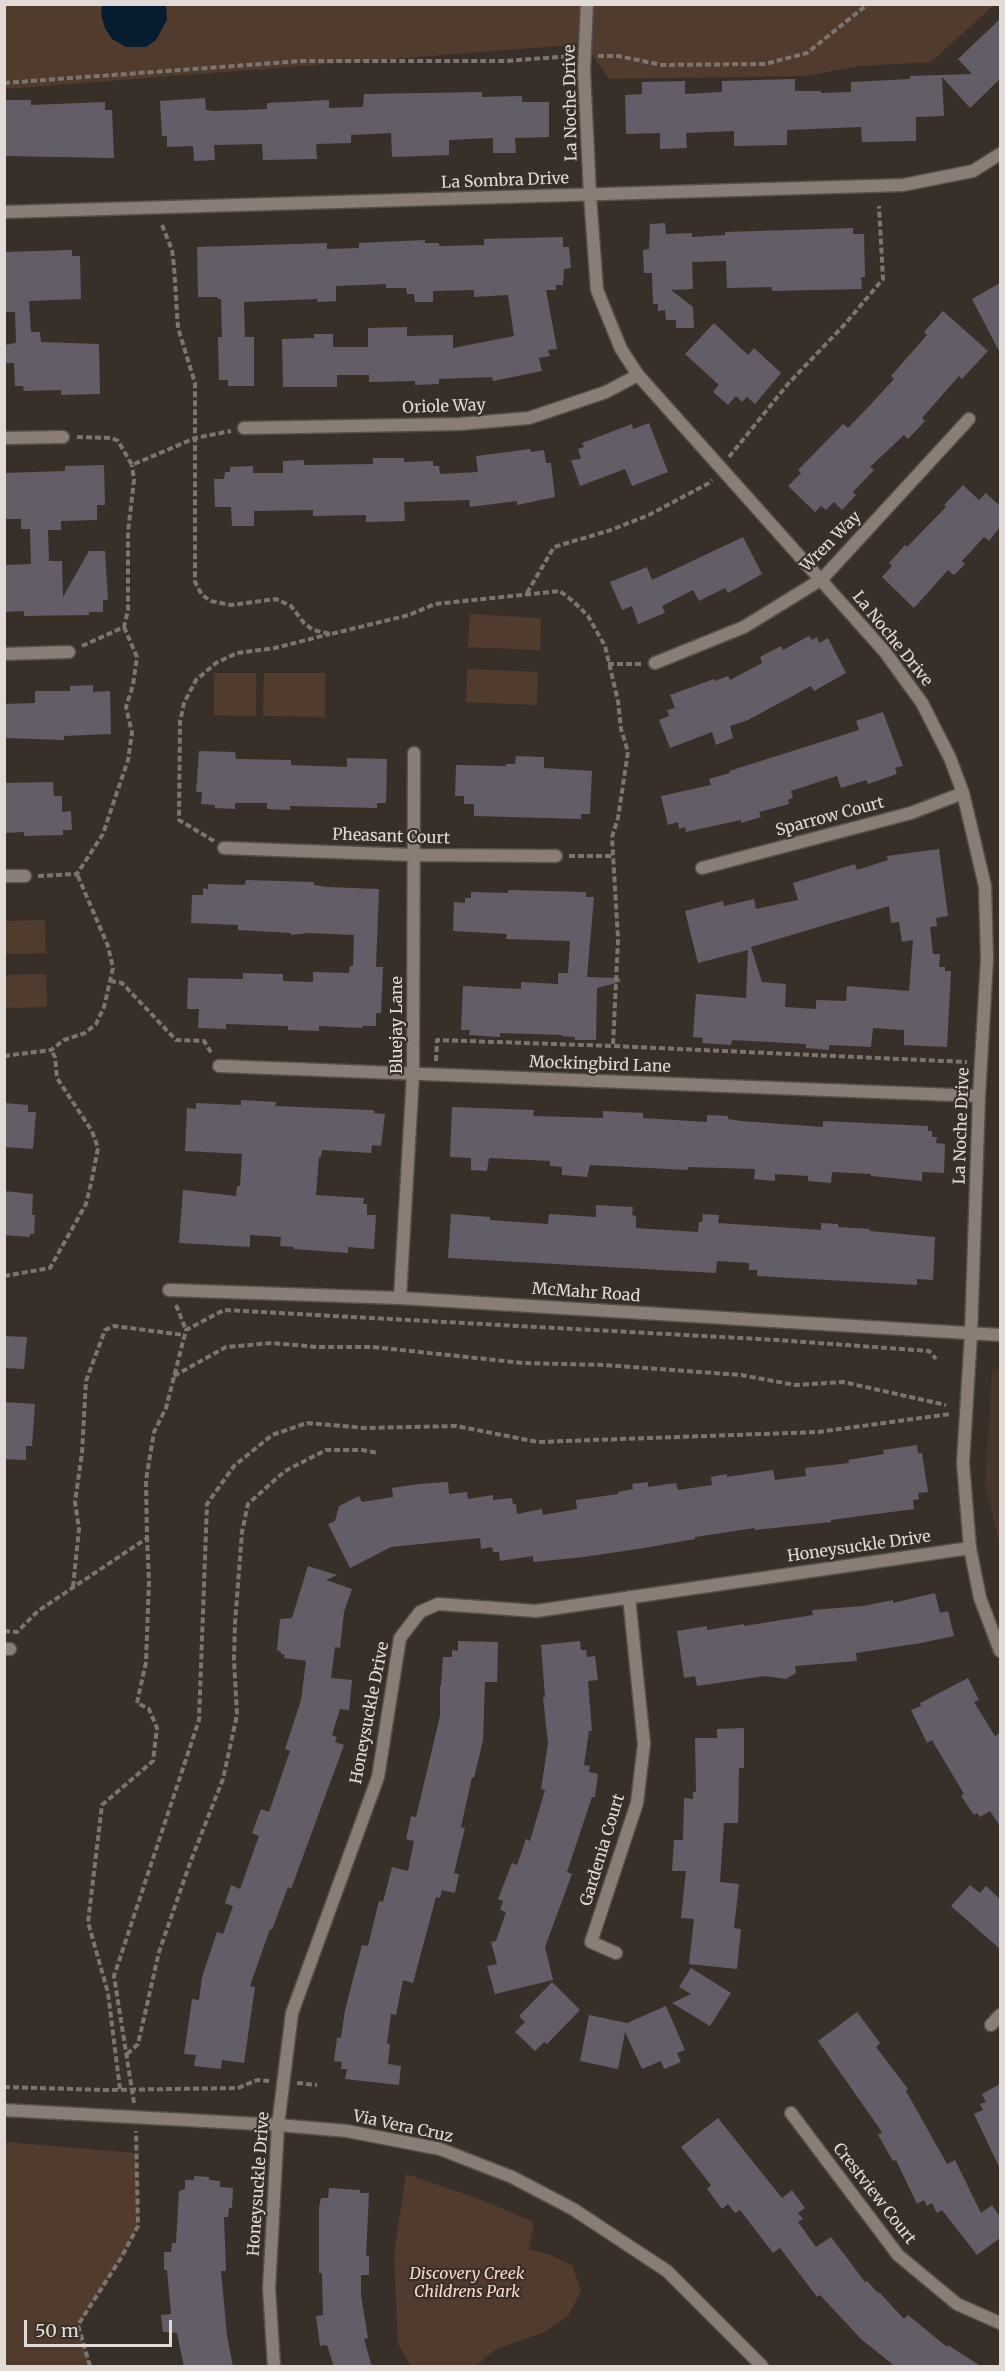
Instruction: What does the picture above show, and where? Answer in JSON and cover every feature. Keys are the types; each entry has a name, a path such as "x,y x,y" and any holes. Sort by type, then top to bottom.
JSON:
{"street":[{"name":"La Noche Drive","path":"587,4 585,56 590,195 597,290 621,349 638,375 885,652 922,703 950,758 963,793 985,886 987,959 979,1096 971,1334 963,1462 970,1548 980,1598 1000,1651"},
{"name":"La Sombra Drive","path":"4,212 903,185 973,171 1000,154"},
{"name":"Oriole Way","path":"244,428 460,424 529,418 606,392 638,375"},
{"name":"Wren Way","path":"655,663 744,627 822,579 969,419"},
{"path":"4,438 63,437"},
{"path":"4,654 69,652"},
{"name":"Bluejay Lane","path":"400,1298 413,1074 414,753"},
{"name":"Sparrow Court","path":"702,868 911,813 963,793"},
{"name":"Pheasant Court","path":"224,848 413,855 556,856"},
{"path":"4,876 26,876"},
{"name":"Mockingbird Lane","path":"219,1066 979,1096"},
{"name":"McMahr Road","path":"169,1290 400,1298 1000,1335"},
{"name":"Honeysuckle Drive","path":"274,2367 269,2288 278,2125 292,2013 378,1777 400,1638 420,1612 438,1604 536,1611 970,1548"},
{"name":"Gardenia Court","path":"616,1953 591,1942 637,1803 644,1744 629,1597"},
{"path":"991,2025 1000,2015"},
{"name":"Via Vera Cruz","path":"4,2110 278,2125 347,2132 440,2149 512,2177 573,2209 667,2271 762,2367"},
{"name":"Crestview Court","path":"791,2114 898,2255 957,2304 1000,2323"}],"path":[{"path":"4,83 302,61 507,61 562,56 618,56 662,65 765,64 807,53 868,4"},
{"path":"526,594 554,547 611,530 649,515 709,483 788,384 845,324 883,279 879,206"},
{"path":"162,225 172,250 178,328 195,383 195,582 202,594 211,601 231,605 276,599 291,606 304,623 313,630 331,634"},
{"path":"132,465 195,438 244,428"},
{"path":"63,437 112,438 118,441 132,465 134,480 128,532 128,610 124,627 136,657 133,685 126,707 132,733 128,760 103,834 77,874"},
{"path":"224,848 179,820 180,722 184,703 196,680 216,663 237,653 275,648 409,615 435,604 560,591 588,616 605,646 618,701 621,729 628,752 618,818 612,837 618,939 613,1046"},
{"path":"69,652 124,627"},
{"path":"608,664 655,663"},
{"path":"556,856 612,856"},
{"path":"26,876 77,874"},
{"path":"4,1056 51,1050 64,1040 85,1033 96,1024 104,1007 113,968 108,946 77,874"},
{"path":"110,981 122,982 176,1040 204,1041 219,1066"},
{"path":"436,1075 437,1040 613,1046 969,1062 966,1096"},
{"path":"4,1276 50,1268 86,1204 92,1179 98,1148 92,1131 57,1078 55,1057 51,1050"},
{"path":"120,2089 108,1993 88,1922 102,1805 153,1761 157,1728 149,1709 137,1703 146,1662 149,1581 146,1480 154,1432 166,1408 185,1332 169,1290"},
{"path":"73,1588 79,1528 75,1502 82,1453 86,1381 105,1330 114,1326 185,1332 224,1310 777,1340 928,1351 936,1359"},
{"path":"174,1376 226,1347 272,1343 317,1347 373,1347 523,1363 699,1371 741,1375 795,1385 843,1382 946,1405"},
{"path":"90,2367 78,2325 121,2258 138,2226 136,2117 114,1976 199,1720 207,1504 234,1466 273,1435 307,1423 365,1428 456,1426 538,1442 550,1442 818,1432 966,1412"},
{"path":"126,2054 138,2044 159,1952 190,1863 223,1779 237,1715 234,1660 242,1532 248,1504 285,1471 326,1450 362,1450 378,1453"},
{"path":"4,1631 17,1632 38,1611 147,1538"},
{"path":"4,2087 238,2088 257,2080 317,2085"}],"shaded area":[{"path":"1000,1368 1000,1545 985,1486 992,1370"}],"green space":[{"path":"5,5 994,5 931,62 860,66 805,76 609,79 585,44 5,89"},
{"path":"470,614 541,618 540,650 468,647"},
{"path":"467,669 538,672 537,705 466,702"},
{"path":"214,673 256,673 256,716 214,715"},
{"path":"264,673 325,673 325,717 263,716"},
{"path":"45,920 46,953 5,954 5,921"},
{"path":"46,974 47,1007 5,1008 5,975"},
{"path":"5,2142 136,2153 138,2226 121,2258 78,2325 90,2366 5,2366"},
{"name":"Discovery Creek Childrens Park","path":"406,2174 474,2197 534,2222 529,2249 572,2265 581,2291 568,2316 542,2333 496,2349 476,2366 411,2366 398,2344 394,2254"}],"water":[{"path":"102,5 166,5 167,20 156,40 146,47 126,47 112,39 105,28 101,15"}],"building":[{"path":"1000,19 1000,79 970,108 942,77 944,116 916,117 916,141 862,142 861,127 787,130 787,145 734,146 734,131 686,133 687,148 660,149 660,133 626,134 625,95 642,94 642,82 685,81 685,94 722,92 722,81 795,79 795,91 821,91 821,93 851,92 851,82 910,79 910,76 972,74 958,59"},
{"path":"482,92 482,97 522,96 522,102 549,102 549,137 515,138 516,153 493,153 493,138 449,140 449,155 392,157 391,133 351,135 351,143 316,144 317,159 263,160 262,144 214,145 215,160 194,161 193,146 167,147 167,136 162,136 160,101 205,98 206,110 214,111 267,109 267,103 329,100 329,108 363,107 364,94"},
{"path":"4,100 31,100 31,105 105,102 105,110 112,110 114,158 4,156"},
{"path":"665,223 666,234 692,233 692,237 725,235 725,232 853,228 853,234 864,234 865,277 861,277 862,289 772,291 772,287 727,288 726,261 692,262 693,289 671,290 693,307 694,328 676,328 676,320 666,320 665,310 658,311 658,304 653,304 652,273 644,273 643,250 649,249 650,224"},
{"path":"563,237 563,247 569,247 571,268 564,269 563,285 556,285 556,290 546,290 557,349 548,350 550,356 539,358 542,371 493,381 492,377 439,379 439,384 415,385 415,381 369,382 369,375 337,375 337,387 283,387 282,339 314,338 314,334 333,334 333,347 368,347 368,328 407,327 407,336 453,335 453,348 514,336 508,295 474,297 474,290 433,291 433,302 415,302 414,294 407,294 406,288 386,288 386,284 336,286 336,301 318,302 317,299 244,302 245,337 254,337 254,386 228,386 228,380 219,380 218,337 222,337 221,299 198,297 197,247 327,243 327,249 359,248 359,243 425,240 425,243 439,243 439,246 484,245 484,239"},
{"path":"72,250 72,256 80,256 81,299 29,301 31,332 40,332 41,342 99,344 100,394 61,395 61,390 24,391 23,386 15,386 14,363 4,363 4,345 16,343 15,312 4,312 4,252"},
{"path":"1000,283 1000,353 972,299"},
{"path":"943,311 988,351 962,379 959,376 922,418 925,421 908,439 904,435 870,467 874,470 853,492 856,495 842,510 834,502 826,510 821,506 815,512 788,486 801,473 798,470 843,424 848,428 894,379 891,376 927,335 924,332"},
{"path":"714,323 748,355 754,348 781,373 755,404 747,397 742,402 736,396 728,405 713,392 719,385 685,354"},
{"path":"649,423 668,472 632,486 625,469 580,486 571,460 581,459 578,449 584,447 582,443 632,424 633,429"},
{"path":"530,449 531,452 544,450 546,463 551,463 555,497 517,505 517,501 470,507 469,500 404,502 405,521 366,522 366,515 313,516 313,510 254,511 254,526 232,526 231,507 215,507 214,479 224,479 225,472 230,472 230,467 253,466 253,473 283,473 283,461 304,460 304,465 373,464 373,458 404,458 404,462 433,461 433,466 439,466 440,474 478,472 476,456"},
{"path":"104,465 105,505 97,505 97,520 61,521 61,530 48,530 49,561 62,561 63,597 89,551 105,551 108,600 103,600 103,612 89,612 89,615 24,616 24,611 4,612 4,565 31,564 30,529 21,529 21,519 4,519 4,473 65,471 65,466"},
{"path":"963,485 979,500 986,493 1000,506 1000,527 989,541 984,537 962,561 965,564 954,575 948,570 914,608 882,577 892,566 889,563 946,507 944,505"},
{"path":"743,537 762,574 728,593 725,588 699,601 693,590 662,606 665,613 638,624 632,606 622,610 610,582 647,567 652,580"},
{"path":"809,636 812,640 817,637 819,643 828,638 846,673 814,691 811,686 748,720 730,726 733,738 716,745 712,732 670,748 659,720 669,716 667,710 675,708 670,695 714,679 715,681 728,676 730,680 762,663 760,657 781,646 783,650"},
{"path":"93,685 93,692 110,691 111,734 64,736 64,740 4,738 4,704 35,703 35,691 70,691 70,686"},
{"path":"883,712 903,766 895,768 897,774 868,784 866,780 841,788 837,776 791,791 793,798 788,800 789,804 759,812 761,817 741,823 741,820 686,832 685,827 679,829 678,822 668,825 661,796 711,785 709,779 730,773 729,771 859,730 856,721"},
{"path":"199,751 235,752 236,759 291,760 291,765 347,767 347,758 387,759 386,803 377,803 377,808 290,806 290,810 267,809 267,803 235,803 235,809 215,808 215,805 201,804 202,792 196,792"},
{"path":"516,756 544,757 544,768 592,771 590,814 581,814 581,819 474,816 474,804 464,804 464,796 455,796 456,765 506,766 506,764 515,764"},
{"path":"53,782 54,796 62,796 62,812 71,811 72,830 63,830 63,835 24,836 24,832 4,833 4,783"},
{"path":"939,849 948,916 936,918 937,926 930,927 933,954 940,954 939,967 945,967 945,971 951,971 947,1047 904,1045 904,1030 873,1028 871,1047 829,1045 829,1050 806,1048 806,1044 732,1040 731,1045 702,1043 703,1038 693,1037 696,994 746,998 748,950 698,963 685,911 723,901 724,906 754,899 756,909 798,900 793,883 855,864 857,870 888,860 887,856","holes":["889,906 891,923 899,922 902,942 913,940 909,991 847,986 846,1001 816,1000 816,1009 785,1007 786,984 762,982 751,947"]},
{"path":"246,880 314,882 314,885 327,887 379,889 376,967 383,967 381,1013 376,1013 376,1026 362,1026 362,1028 319,1026 319,1031 288,1030 288,1026 226,1024 226,1029 198,1028 199,1009 187,1009 188,978 243,979 243,973 283,974 283,981 313,982 313,972 349,973 350,966 353,966 354,935 309,933 291,935 291,933 238,930 238,925 191,923 192,895 203,895 203,888 208,889 208,884 245,885"},
{"path":"508,890 586,892 586,897 594,897 587,977 620,978 620,982 597,988 596,1040 575,1040 575,1037 562,1035 500,1033 500,1037 469,1035 470,1030 461,1030 463,986 521,989 521,982 558,984 558,973 568,973 570,941 506,939 507,934 453,931 454,902 465,903 465,898 471,898 471,892 508,893"},
{"path":"241,1100 276,1102 275,1106 371,1110 374,1113 385,1114 381,1146 372,1145 371,1153 322,1150 321,1157 319,1157 316,1195 364,1198 363,1204 367,1204 367,1215 376,1215 374,1249 348,1247 348,1253 294,1249 294,1247 280,1246 281,1237 250,1235 250,1247 179,1243 183,1190 236,1196 237,1186 240,1186 242,1154 185,1151 187,1108 196,1109 196,1103 241,1105"},
{"path":"4,1103 28,1105 28,1112 36,1112 33,1149 4,1147"},
{"path":"452,1107 534,1110 533,1116 603,1118 603,1111 643,1113 643,1118 707,1122 707,1115 728,1116 728,1119 741,1121 823,1127 823,1121 928,1126 928,1131 932,1131 932,1137 937,1137 936,1143 945,1144 944,1173 922,1172 922,1181 871,1176 871,1174 832,1172 831,1183 808,1181 808,1176 775,1174 775,1181 754,1179 755,1169 688,1167 688,1170 590,1165 587,1177 562,1175 562,1167 550,1166 550,1161 489,1158 487,1171 471,1170 471,1158 450,1157"},
{"path":"4,1191 33,1194 34,1234 30,1234 30,1237 4,1235"},
{"path":"596,1205 633,1207 632,1215 636,1216 636,1228 698,1232 703,1214 719,1215 718,1223 821,1230 821,1223 838,1224 838,1227 935,1237 933,1280 917,1279 917,1285 757,1276 757,1270 749,1270 749,1263 717,1261 716,1273 448,1258 451,1214 490,1217 490,1220 548,1224 549,1214 596,1217"},
{"path":"4,1336 27,1337 24,1369 4,1368"},
{"path":"4,1402 35,1404 32,1446 26,1446 26,1460 4,1459"},
{"path":"917,1445 918,1453 922,1453 928,1492 918,1493 919,1499 913,1500 914,1509 831,1520 831,1522 755,1530 755,1528 584,1557 533,1562 533,1556 500,1561 499,1552 493,1552 492,1547 481,1549 480,1538 391,1547 350,1568 328,1524 335,1521 339,1506 359,1496 362,1502 393,1497 392,1488 418,1484 448,1482 449,1494 467,1492 468,1499 493,1495 493,1500 512,1498 513,1504 516,1504 517,1514 542,1509 543,1515 577,1509 576,1500 618,1494 618,1492 633,1489 632,1484 648,1482 648,1487 676,1483 678,1490 712,1485 711,1477 727,1474 727,1477 773,1470 775,1480 806,1476 805,1468 849,1463 848,1460 884,1454 883,1450"},
{"path":"308,1566 337,1575 326,1580 352,1589 344,1612 340,1648 335,1647 331,1678 352,1680 349,1710 340,1709 332,1735 337,1737 335,1742 344,1745 291,1889 288,1887 272,1930 270,1929 250,1986 255,1987 244,2063 222,2060 221,2069 194,2066 196,2055 184,2054 192,1999 199,2000 202,1977 217,1932 223,1934 233,1906 225,1903 231,1885 240,1889 259,1836 252,1833 261,1809 269,1812 290,1751 285,1749 301,1700 306,1661 284,1658 285,1655 277,1650 280,1619 292,1618"},
{"path":"935,1593 940,1613 948,1611 954,1636 856,1653 857,1661 795,1666 796,1673 786,1679 765,1676 697,1686 695,1676 684,1678 677,1631 707,1626 707,1630 744,1624 744,1626 813,1615 812,1610 863,1606 893,1600 893,1603"},
{"path":"458,1641 498,1642 497,1682 485,1682 483,1740 461,1827 465,1828 454,1873 459,1874 455,1893 442,1890 440,1898 436,1897 413,1983 403,1980 396,2015 391,2014 387,2044 390,2044 388,2064 401,2066 399,2085 345,2079 347,2069 341,2069 342,2062 334,2061 337,2038 341,2038 345,2010 362,1945 368,1946 379,1901 383,1902 392,1867 408,1871 414,1841 406,1839 411,1816 416,1817 440,1716 443,1657 452,1657 452,1650 458,1651"},
{"path":"580,1641 581,1650 586,1650 587,1657 595,1656 598,1680 588,1681 592,1731 589,1731 584,1765 590,1766 589,1772 598,1774 595,1797 592,1797 567,1872 572,1874 545,1947 553,1980 495,1994 487,1966 497,1964 491,1942 496,1941 506,1912 500,1910 503,1901 498,1899 512,1863 517,1865 526,1839 530,1841 545,1790 541,1789 548,1743 541,1645"},
{"path":"968,1678 979,1700 974,1702 995,1736 1000,1733 1000,1826 990,1811 980,1817 977,1813 974,1815 961,1796 964,1794 932,1740 927,1743 911,1710"},
{"path":"744,1728 744,1768 739,1768 738,1823 724,1823 720,1882 739,1884 734,1928 741,1929 737,1969 689,1964 694,1919 681,1918 686,1871 672,1871 674,1840 683,1840 684,1798 693,1799 693,1792 696,1792 695,1738 717,1738 717,1729"},
{"path":"970,1885 980,1893 986,1886 1000,1899 1000,1949 951,1906"},
{"path":"691,1968 731,1993 710,2026 672,2003 691,1994 679,1987"},
{"path":"552,1982 580,2010 547,2044 544,2042 535,2051 515,2032 525,2022 519,2016"},
{"path":"666,2006 685,2050 677,2053 681,2062 664,2069 661,2061 642,2069 625,2032 618,2069 580,2061 589,2015 627,2023"},
{"path":"857,2012 880,2043 876,2047 908,2089 906,2091 947,2164 955,2160 981,2213 992,2205 1000,2217 1000,2238 977,2255 942,2210 937,2213 932,2203 927,2206 924,2200 917,2204 896,2160 893,2161 878,2135 882,2132 818,2041"},
{"path":"1000,2084 1000,2169 974,2114 983,2110 980,2104 986,2102 982,2094"},
{"path":"718,2118 782,2198 792,2190 805,2208 798,2213 803,2219 798,2222 816,2247 831,2237 865,2282 867,2281 879,2292 904,2319 908,2315 947,2347 948,2345 982,2367 896,2367 861,2339 820,2295 817,2297 780,2248 773,2253 740,2210 735,2213 728,2204 722,2209 707,2189 711,2185 681,2147"},
{"path":"194,2176 209,2177 209,2180 220,2181 220,2187 233,2188 232,2208 229,2208 228,2217 224,2217 226,2271 221,2271 227,2335 233,2367 184,2367 177,2333 163,2332 161,2315 171,2314 167,2270 164,2270 164,2252 171,2252 172,2243 176,2243 179,2191 185,2189 185,2180 194,2180"},
{"path":"329,2188 360,2190 360,2193 369,2193 366,2256 369,2256 369,2275 361,2275 361,2295 368,2338 364,2339 372,2367 334,2367 327,2345 320,2346 316,2316 323,2315 322,2273 319,2273 319,2207 321,2198 328,2198"}]}
